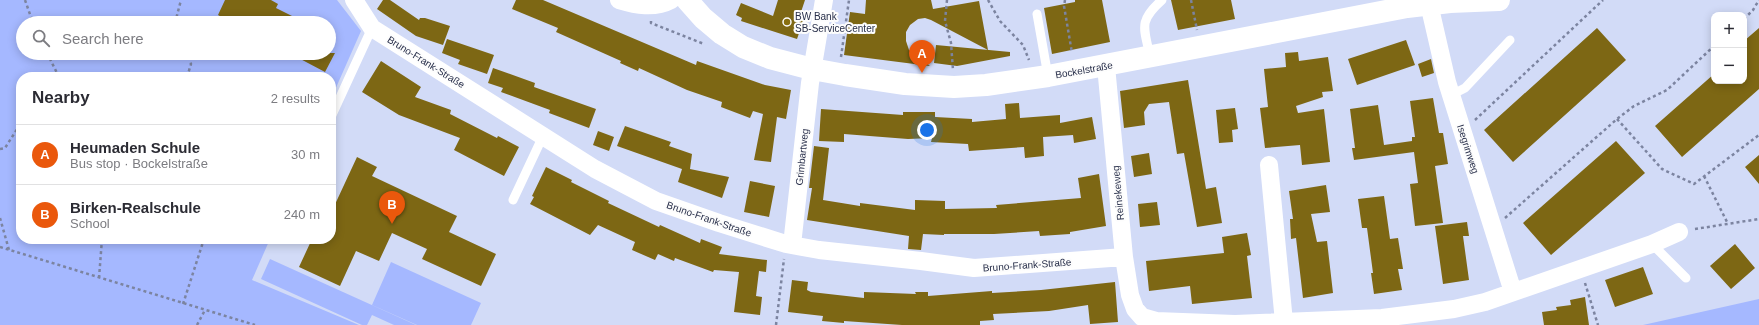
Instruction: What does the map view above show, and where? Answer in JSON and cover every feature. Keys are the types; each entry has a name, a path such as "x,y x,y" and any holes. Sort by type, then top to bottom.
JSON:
{"street":[{"name":"Bruno-Frank-Straße","path":"354,0 372,28 596,170 656,201 719,224 789,245 974,268 1124,257"},
{"path":"619,0 635,5 648,6 670,0"},
{"name":"Bockelstraße","path":"687,0 703,18 722,34 743,47 770,58 812,69 845,75 905,84 954,87 986,85 1041,77 1150,58 1406,3 1429,4 1499,0"},
{"name":"Grimbartweg","path":"789,245 812,69 824,0"},
{"name":"Isegrimweg","path":"1429,4 1451,95 1513,292"},
{"name":"Reinekeweg","path":"1106,66 1124,257 1130,295 1135,309 1142,317 1156,321 1236,324 1284,322"},
{"path":"1269,165 1284,322 1382,318 1454,309 1485,302 1652,244 1678,232"}],"lane":[{"path":"1150,58 1144,29 1145,20 1148,13 1162,0"},
{"path":"1036,14 1041,77"},
{"path":"336,106 372,28"},
{"path":"1451,95 1465,88 1510,40"},
{"path":"513,200 543,136"},
{"path":"1652,244 1686,278"}],"path":[{"path":"25,0 31,16"},
{"path":"177,16 181,0"},
{"path":"845,75 841,56 849,0"},
{"path":"947,0 945,21 951,43 954,87"},
{"path":"988,0 1000,21 1023,45 1041,77"},
{"path":"1065,0 1064,6 1076,71"},
{"path":"1191,0 1201,48"},
{"path":"1475,120 1603,0"},
{"path":"1747,16 1759,0"},
{"path":"648,6 651,23 705,45"},
{"path":"1515,211 1617,119 1634,106 1667,90 1712,48"},
{"path":"50,60 56,72"},
{"path":"189,72 191,64 190,60"},
{"path":"1617,119 1662,169 1694,184 1759,135"},
{"path":"0,149 5,148 16,131"},
{"path":"1704,176 1728,224"},
{"path":"0,218 9,250"},
{"path":"1678,232 1759,219"},
{"path":"99,278 102,244"},
{"path":"183,304 202,244"},
{"path":"776,325 789,245"},
{"path":"0,247 255,325"},
{"path":"1581,268 1598,325"},
{"path":"197,325 205,310"}],"shaded area":[{"path":"0,0 337,0 361,31 336,88 336,72 16,72 16,244 268,244 252,280 359,325 0,325"},
{"path":"270,259 416,325 394,325 372,315 367,325 362,325 261,279"},
{"path":"391,262 481,303 471,325 417,325 372,305"},
{"path":"1759,299 1759,325 1643,325"}],"building":[{"path":"225,0 271,0 278,4 276,8 292,16 220,16 218,15"},
{"path":"383,0 390,0 419,20 420,18 425,18 450,26 443,45 416,36 377,9"},
{"path":"516,0 543,0 696,65 697,61 765,85 791,90 786,119 777,117 771,162 754,160 763,114 753,111 750,118 721,107 722,102 687,90 639,68 638,71 620,63 621,61 556,32 558,28 512,9"},
{"path":"778,0 805,0 801,12 806,13 797,39 741,21 742,18 736,15 741,3 773,16"},
{"path":"866,0 931,0 933,9 979,1 988,50 925,18 918,19 910,25 906,32 906,41 909,50 930,66 844,55 850,12 865,14"},
{"path":"1075,0 1102,0 1110,42 1052,54 1044,8 1075,2"},
{"path":"1171,0 1231,0 1235,19 1178,30"},
{"path":"1597,28 1626,60 1513,162 1484,130"},
{"path":"1759,28 1759,89 1682,157 1655,126 1711,77 1711,84 1747,84 1747,38"},
{"path":"447,39 494,55 487,74 458,64 460,60 442,53"},
{"path":"1406,40 1415,65 1357,85 1348,59"},
{"path":"936,45 1010,52 1010,56 957,66 934,63"},
{"path":"1298,52 1299,61 1328,57 1333,91 1322,92 1323,97 1296,106 1298,113 1324,109 1330,162 1302,165 1300,145 1265,148 1260,108 1268,107 1264,69 1286,67 1285,53"},
{"path":"1431,59 1434,73 1422,77 1418,64"},
{"path":"302,60 331,60 325,72"},
{"path":"381,61 421,87 415,97 451,110 450,114 497,138 498,136 519,147 504,176 454,150 460,138 399,115 362,92"},
{"path":"493,68 535,83 534,87 596,109 589,128 549,113 550,110 501,92 503,88 488,83"},
{"path":"1188,80 1206,189 1216,187 1222,223 1197,227 1184,153 1177,154 1169,102 1149,104 1144,112 1145,125 1124,128 1120,91"},
{"path":"1433,98 1439,133 1443,133 1448,164 1435,166 1443,223 1415,226 1410,184 1418,183 1414,152 1354,160 1352,148 1355,148 1350,109 1378,105 1384,145 1412,141 1412,137 1415,137 1410,101"},
{"path":"1019,103 1020,118 1060,115 1060,123 1092,117 1096,139 1074,143 1073,135 1043,137 1044,156 1025,158 1024,147 969,151 968,144 931,142 932,138 908,139 844,134 844,142 819,141 821,109 903,115 903,112 935,112 935,117 972,119 972,122 1006,119 1005,104"},
{"path":"1235,108 1238,129 1232,130 1233,142 1219,143 1216,110"},
{"path":"625,126 671,142 669,146 692,154 690,169 729,177 722,198 678,182 682,169 617,146"},
{"path":"598,131 614,137 609,151 593,145"},
{"path":"1616,141 1645,173 1551,255 1523,223"},
{"path":"814,146 829,148 823,200 860,206 860,203 915,210 915,200 945,201 945,209 997,208 996,205 1081,198 1078,178 1099,174 1106,226 1070,232 1070,234 1040,236 1039,231 994,234 923,234 921,250 908,249 909,236 807,220 812,188 809,188"},
{"path":"1149,153 1152,174 1134,177 1131,156"},
{"path":"1759,155 1759,184 1745,167"},
{"path":"357,157 377,167 372,176 457,216 449,232 496,254 481,286 422,259 427,249 392,233 379,261 356,251 340,286 299,267 310,244 336,244 336,202"},
{"path":"546,167 572,180 571,182 609,201 608,203 659,227 660,225 700,243 701,239 722,247 719,254 767,260 766,272 759,271 756,296 762,297 760,315 734,312 739,272 714,270 713,272 675,258 674,261 658,254 655,260 632,250 635,242 598,225 590,235 530,204 534,197 532,196"},
{"path":"750,181 775,186 769,217 744,212"},
{"path":"1326,185 1330,212 1311,214 1317,242 1327,241 1333,293 1303,298 1296,238 1291,239 1290,219 1293,219 1289,191"},
{"path":"1384,196 1390,239 1398,238 1403,269 1398,269 1402,290 1374,294 1371,273 1373,273 1367,228 1362,228 1358,199"},
{"path":"1157,202 1160,225 1140,227 1138,204"},
{"path":"1467,222 1469,236 1463,236 1469,280 1443,284 1435,226"},
{"path":"1247,233 1251,255 1247,256 1252,298 1192,304 1190,286 1149,291 1146,261 1224,253 1222,237"},
{"path":"1735,244 1755,268 1731,289 1710,266"},
{"path":"1643,267 1653,294 1615,307 1605,280"},
{"path":"792,280 808,282 807,290 811,292 864,298 864,292 916,294 915,292 928,292 928,296 992,291 992,293 1041,290 1115,282 1118,322 1090,324 1088,305 1049,311 993,314 994,320 980,321 980,325 902,325 822,321 823,316 788,312"},
{"path":"1585,297 1589,325 1544,325 1542,312 1557,310 1556,307 1571,305 1570,300"}],"place":[{"name":"BW Bank SB-ServiceCenter","path":"787,22"},
{"name":"Heumaden Schule","path":"922,73"},
{"name":"Birken-Realschule","path":"392,224"}]}
